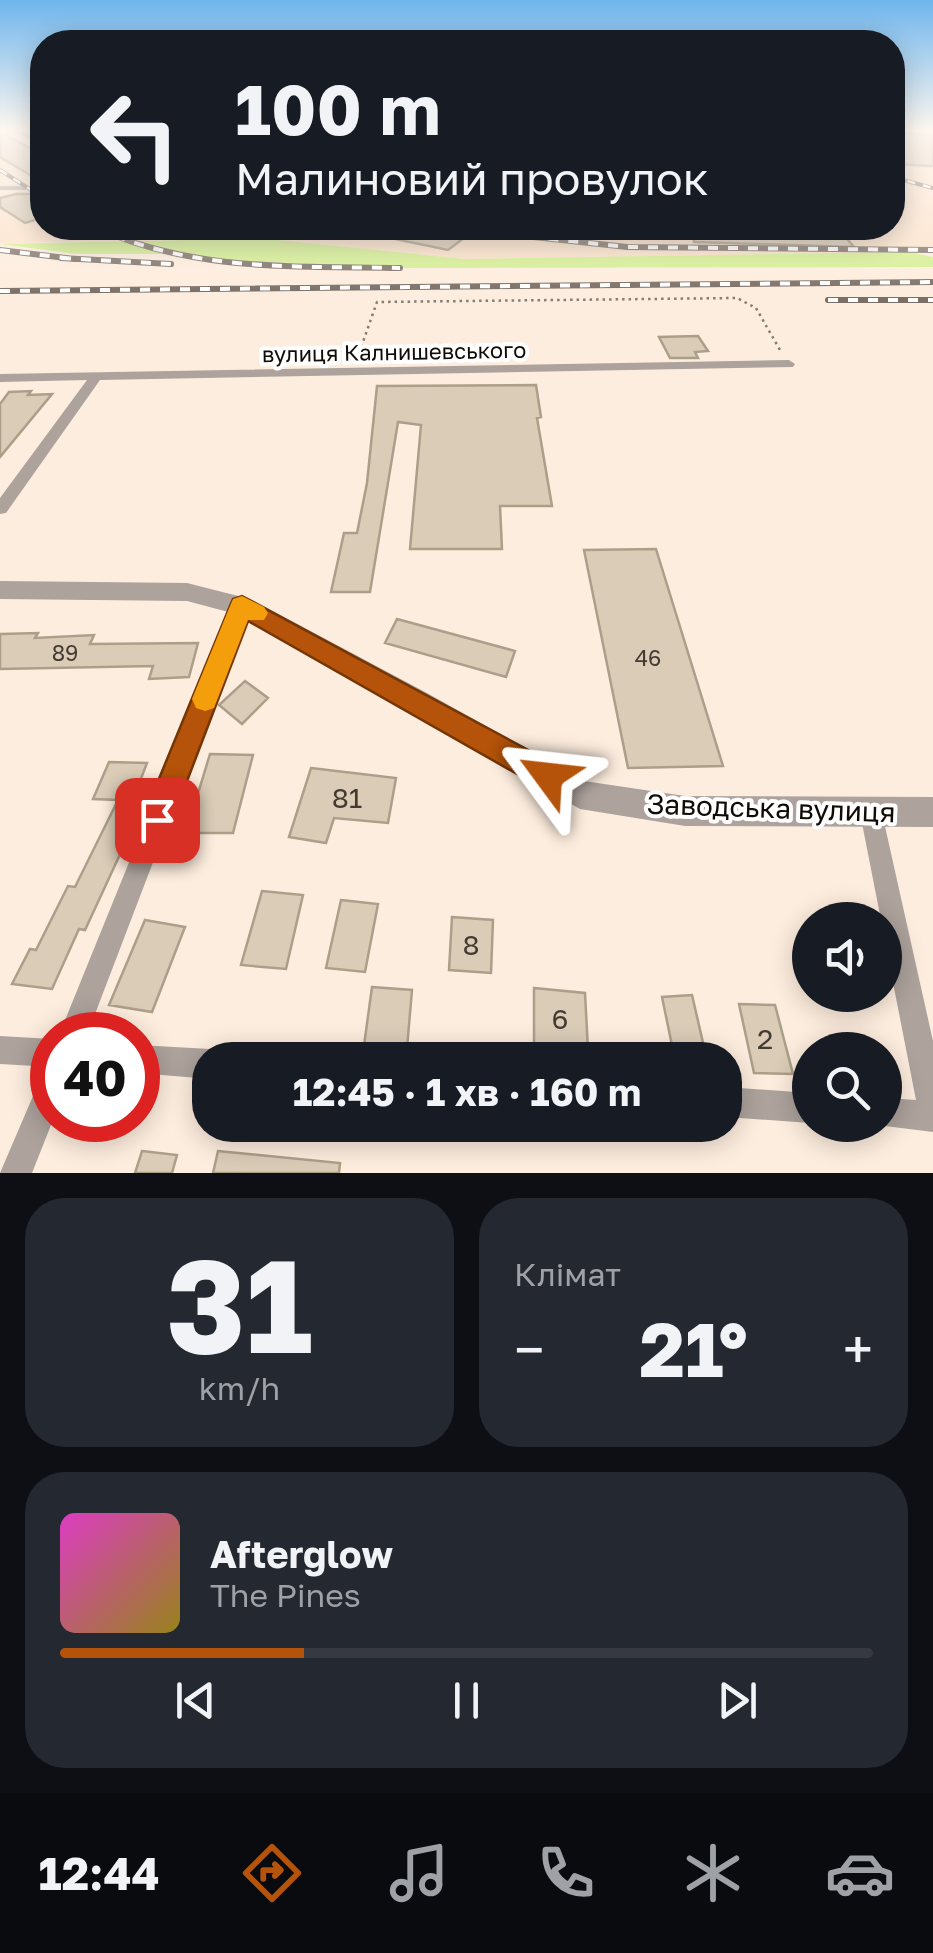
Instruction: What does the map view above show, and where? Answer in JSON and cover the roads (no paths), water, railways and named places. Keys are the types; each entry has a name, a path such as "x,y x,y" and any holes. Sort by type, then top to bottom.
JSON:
{"street":[{"name":"вулиця Калнишевського","path":"0,378 789,364"},
{"path":"0,510 94,379"},
{"name":"Заводська вулиця","path":"0,590 186,592 242,606 580,795 685,811 933,812"},
{"path":"82,1012 242,606"},
{"path":"871,813 933,1109"},
{"path":"0,1050 30,1052"},
{"path":"160,1061 192,1063"},
{"path":"742,1103 792,1107"},
{"path":"902,1114 933,1117"},
{"path":"16,1173 30,1139"}],"lane":[{"path":"0,188 30,188"}],"railway":[{"path":"24,186 30,189"},
{"path":"925,186 933,188"},
{"path":"128,240 170,253 246,264 400,268"},
{"path":"561,240 627,247 933,250"},
{"path":"0,250 70,258"},
{"path":"61,258 70,258"},
{"path":"70,258 171,264"},
{"path":"70,258 74,259"},
{"path":"0,291 933,282"},
{"path":"828,300 933,300"}]}
